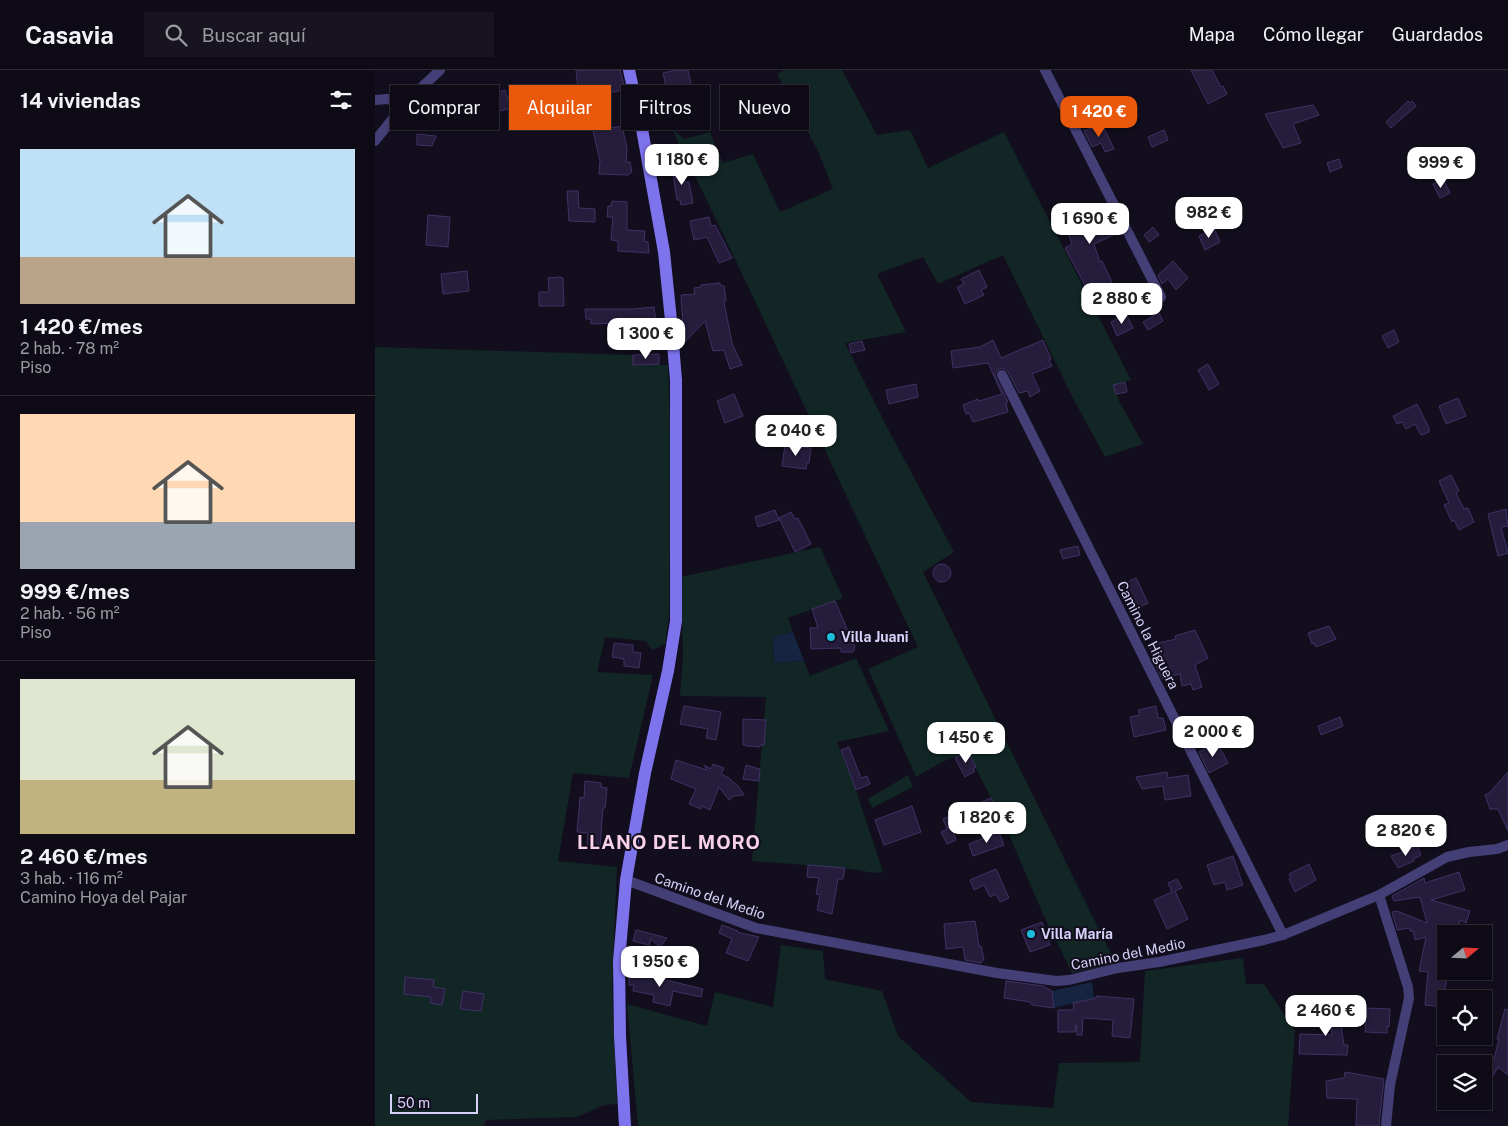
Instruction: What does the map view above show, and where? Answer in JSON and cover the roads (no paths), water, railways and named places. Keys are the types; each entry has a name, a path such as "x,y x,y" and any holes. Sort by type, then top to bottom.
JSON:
{"main road":[{"path":"625,1126 620,1036 619,961 626,880 645,773 668,671 676,620 675,380 671,320 664,252 642,129 629,70"}],"street":[{"path":"424,85 440,70"},
{"path":"1045,70 1161,297"},
{"path":"375,100 390,100"},
{"path":"375,141 390,122"},
{"name":"Camino la Higuera","path":"1002,375 1283,935"},
{"name":"Camino del Medio","path":"626,880 756,928 997,973 1056,981 1069,980 1118,968 1159,962 1283,935 1379,895 1447,857 1497,849 1508,844"},
{"path":"1379,895 1408,987 1409,998 1390,1085 1386,1126"}],"water":[{"path":"793,632 804,661 774,663 773,637"},
{"path":"1092,982 1094,998 1054,1008 1052,991"}],"place":[{"name":"Villa Juani","path":"831,637"},
{"name":"Villa María","path":"1031,934"}],"district":[{"name":"LLANO DEL MORO","path":"669,842"}]}
